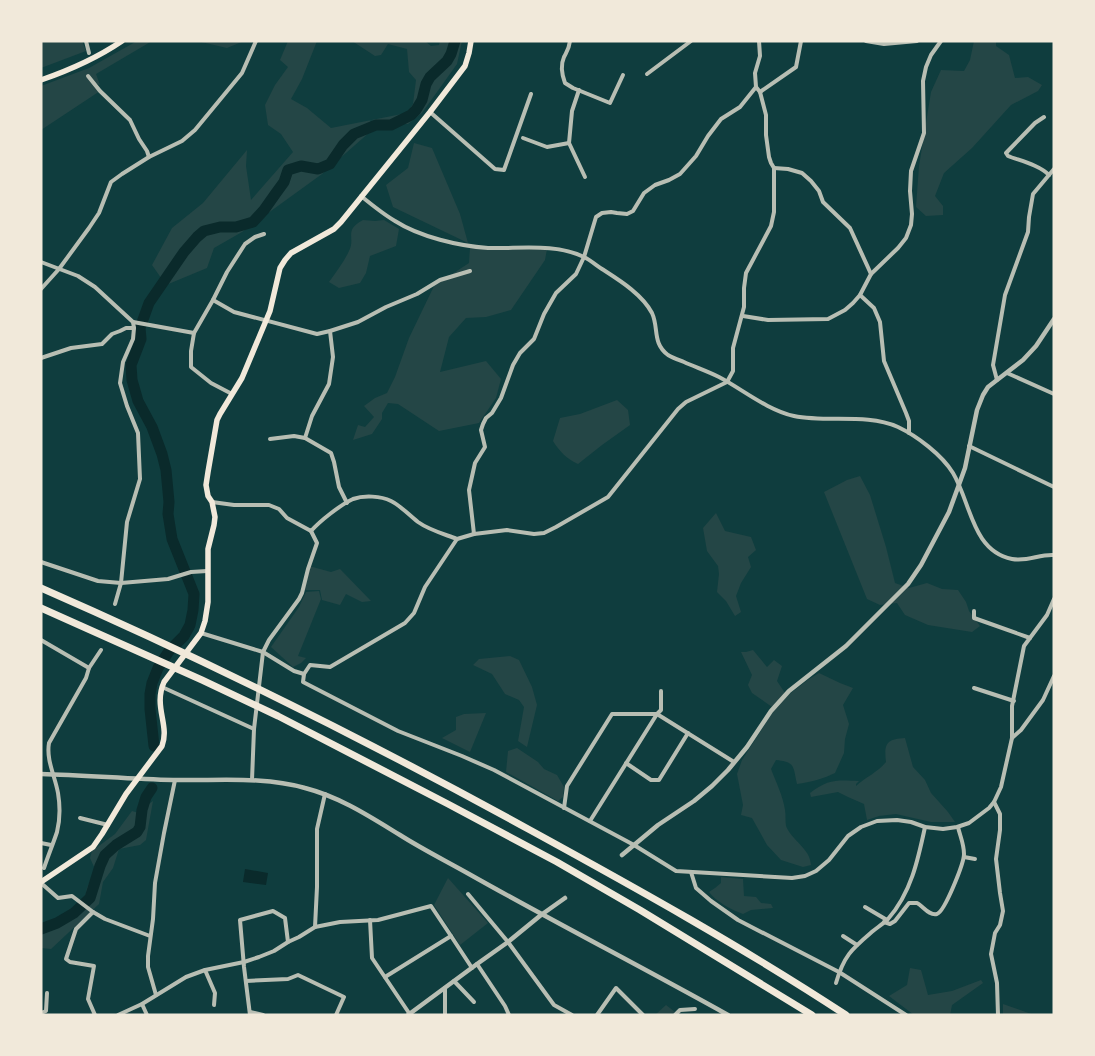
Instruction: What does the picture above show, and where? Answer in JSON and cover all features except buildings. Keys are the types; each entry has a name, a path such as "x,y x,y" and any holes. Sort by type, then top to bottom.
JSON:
{"highway":[{"path":"41,588 220,669 446,784 740,949 846,1015"},
{"path":"41,608 278,716 448,804 557,862 640,910 812,1015"}],"main road":[{"path":"41,80 91,60 122,41"},
{"path":"41,883 93,847 126,794 164,741 160,710 162,687 201,633 205,621 208,602 208,549 215,517 206,485 217,420 242,378 270,311 280,268 291,253 334,229 430,112 465,66 471,41"}],"street":[{"path":"86,41 90,53"},
{"path":"41,289 59,269 99,213 111,182 149,157 182,141 195,130 242,73 256,41"},
{"path":"570,41 569,49 562,62 561,72 564,83 610,103 623,75"},
{"path":"647,74 691,41"},
{"path":"311,532 316,525 355,498 381,497 392,501 420,523 456,539 474,534 507,530 534,534 544,533 608,497 678,409 686,402 727,382 732,371 733,348 743,316 746,273 770,226 774,212 774,168 768,157 766,115 760,92 756,87 755,73 760,56 759,41"},
{"path":"760,92 796,67 801,41"},
{"path":"866,41 884,44 917,41"},
{"path":"743,316 768,320 828,319 845,310 860,295 871,274 906,238 911,225 912,214 911,171 924,133 923,81 930,55 941,41"},
{"path":"88,76 109,101 130,120 149,157"},
{"path":"474,534 469,490 475,463 485,447 481,430 482,424 492,413 501,398 513,365 534,338 544,314 556,293 576,274 584,257 596,218 602,213 628,214 633,210 644,192 680,174 696,156 721,119 740,107 756,87"},
{"path":"579,90 572,111 569,143 585,177"},
{"path":"430,112 495,169 504,170 532,94"},
{"path":"1044,117 1035,123 1006,153 1008,156 1047,172 1049,175"},
{"path":"523,138 547,147 569,143"},
{"path":"774,168 802,173 811,181 819,191 823,202 850,228 871,274"},
{"path":"997,380 993,365 1005,295 1028,232 1034,194 1054,169"},
{"path":"361,196 397,223 417,232 452,243 488,248 553,249 567,251 584,257 624,283 645,303 652,314 656,339 669,356 727,382 780,412 808,418 874,420 909,433 946,463 953,473 979,534 985,543 996,553 1018,560 1054,554"},
{"path":"232,394 211,383 191,367 194,333 227,272 245,244 255,237 264,234"},
{"path":"41,262 78,276 95,287 135,322 194,333"},
{"path":"213,300 234,312 317,334 358,322 386,307 417,294 440,280 470,271"},
{"path":"860,295 874,308 880,322 884,361 909,421 909,433"},
{"path":"622,855 658,825 694,801 712,786 747,747 771,711 789,691 846,646 908,584 921,565 949,512 965,468 977,410 983,395 988,387 1024,360 1054,320"},
{"path":"115,604 121,583 127,522 140,479 138,433 120,382 123,362 133,339 135,322"},
{"path":"41,358 71,348 102,344 112,334 126,328 134,328"},
{"path":"305,438 312,416 329,384 333,357 330,331"},
{"path":"1007,373 1054,394"},
{"path":"270,439 294,436 305,438 331,453 339,487 347,503"},
{"path":"969,446 1054,487"},
{"path":"212,502 234,505 269,505 279,509 287,518 311,532 317,543 302,593 269,640 263,652 254,729 252,780"},
{"path":"456,539 425,587 414,613 406,623 330,667 310,665 304,674 304,682 389,726 494,770 634,845 676,871 792,878 805,876 816,871 829,860 848,836 862,827 877,821 897,820 925,827 944,829 958,827 989,808 1001,787 1012,738 1012,706 1024,646 1047,615 1054,599"},
{"path":"41,562 98,581 121,583 168,579 191,572 207,571"},
{"path":"974,611 974,618 1030,638"},
{"path":"201,633 263,652 294,671 304,674"},
{"path":"41,640 89,668"},
{"path":"51,876 42,869 57,830 59,814 58,792 48,752 49,743 86,678 89,668 101,650"},
{"path":"1012,738 1021,730 1043,700 1054,676"},
{"path":"162,687 254,729"},
{"path":"974,688 1014,701"},
{"path":"590,821 661,710 662,691"},
{"path":"564,808 567,786 612,714 657,714 734,762"},
{"path":"626,763 651,780 658,780 688,733"},
{"path":"41,774 175,780 252,780 280,783 325,794 365,813 409,840 541,914 728,1015"},
{"path":"156,995 148,967 150,936 164,833 175,780"},
{"path":"315,927 317,829 325,794"},
{"path":"994,802 1000,814 996,859 1003,911 1000,925 995,933 991,954 997,983 998,1015"},
{"path":"80,818 108,825"},
{"path":"836,983 844,961 851,950 886,921 908,886 916,866 925,827"},
{"path":"865,907 890,924 895,921 909,903 916,903 930,913 939,913 954,885 964,857 958,827"},
{"path":"41,843 51,845"},
{"path":"964,857 975,859"},
{"path":"691,872 696,888 738,920 839,972 906,1015"},
{"path":"41,883 58,898 72,896 106,919 150,936"},
{"path":"468,894 508,942 554,1005 572,1015"},
{"path":"370,920 372,958 408,1014 508,942 541,914 565,898"},
{"path":"118,1015 142,1004 186,977 205,970 244,962 274,951 315,927 333,923 378,920 431,906 472,968"},
{"path":"263,1015 250,1014 240,920 272,911 285,918 288,942"},
{"path":"93,912 76,929 66,959 70,962 94,966 88,999 95,1015"},
{"path":"385,977 452,936"},
{"path":"843,936 857,945"},
{"path":"477,964 509,1015"},
{"path":"205,970 215,993 214,1005"},
{"path":"246,981 288,979 298,975 344,997 336,1015"},
{"path":"454,980 474,1002"},
{"path":"445,988 445,1015"},
{"path":"597,1015 616,988 643,1015"},
{"path":"41,1014 46,1011 46,993"},
{"path":"142,1004 148,1015"},
{"path":"675,1015 680,1010 695,1009"}],"shaded area":[{"path":"41,41 82,41 86,51 41,68"},
{"path":"137,41 152,41 96,74 100,85 94,83 100,91 41,130 41,86 89,68"},
{"path":"197,41 244,41 227,48"},
{"path":"288,41 317,41 302,79 291,99 307,108 331,128 370,120 371,131 322,174 242,232 214,248 207,268 166,285 152,265 172,228 203,203 247,150 246,166 251,200 293,152 281,134 268,125 265,105 275,85 288,67 280,60"},
{"path":"352,41 425,41 431,46 439,45 440,41 462,41 457,64 422,113 408,124 371,120 407,113 413,104 416,80 409,72 407,49 388,44 381,55 375,56"},
{"path":"974,41 996,41 996,46 1009,55 1015,78 1028,77 1042,85 1038,91 1011,105 972,148 944,173 935,196 943,206 943,215 926,216 916,207 919,166 931,92 941,70 964,71 970,60"},
{"path":"414,143 432,148 460,214 468,243 393,207 386,185 408,168"},
{"path":"363,220 384,220 399,229 396,246 370,256 366,273 360,283 339,288 329,282 349,251 353,228"},
{"path":"470,248 502,250 547,249 545,260 511,310 486,317 466,318 449,337 440,372 486,361 501,379 496,398 479,423 439,431 398,404 388,403 382,413 382,419 372,434 353,440 358,425 365,427 374,417 364,406 375,398 387,393 409,338 434,286 469,263"},
{"path":"617,400 628,410 630,425 578,464 570,460 553,441 560,418 580,414"},
{"path":"860,476 870,495 895,583 909,588 927,583 942,589 958,590 966,602 969,611 980,626 972,632 928,625 905,615 897,603 880,605 867,599 824,492 847,480"},
{"path":"716,513 725,531 751,537 756,550 748,557 751,567 741,583 736,596 741,612 735,616 726,601 717,592 718,566 707,551 703,528"},
{"path":"309,566 331,572 340,569 371,601 362,602 346,594 340,605 322,600 320,590 304,590"},
{"path":"319,591 321,599 298,656 306,658 293,667 271,647 299,607 306,592"},
{"path":"753,650 767,667 774,660 782,666 777,681 787,696 819,673 853,688 843,705 849,724 844,753 835,773 817,780 797,784 794,769 787,762 776,760 771,769 783,800 786,826 810,859 811,865 803,867 781,860 767,845 752,818 741,815 743,805 737,774 742,760 775,709 752,693 748,685 752,675 741,652"},
{"path":"510,656 519,660 532,687 537,705 527,747 518,741 524,707 519,700 505,694 492,674 473,665 479,659"},
{"path":"486,713 470,752 442,738 456,730 456,717 464,714"},
{"path":"905,738 913,767 925,780 931,793 955,822 931,822 896,814 867,820 864,804 838,792 811,797 810,793 816,788 833,781 859,781 856,786 886,762 885,751 890,741"},
{"path":"517,748 538,762 544,769 557,775 564,787 563,797 558,801 506,772 508,751"},
{"path":"153,801 146,840 140,845 119,849 113,868 103,882 99,904 51,949 41,948 41,927 84,901 95,869 90,858 92,851 115,834 132,811 142,814"},
{"path":"245,869 268,873 266,885 243,882"},
{"path":"721,877 743,879 744,896 756,897 761,903 771,904 773,908 751,910 743,914 724,905 709,892 721,883"},
{"path":"448,878 488,923 460,945 434,905"},
{"path":"910,968 921,970 928,995 952,991 981,980 983,983 952,1005 950,1015 914,1015 889,996 907,985"},
{"path":"1003,1004 1034,1015 1003,1015"},
{"path":"666,1005 675,1012 672,1015 655,1015"}],"waterway":[{"path":"154,746 150,709 152,683 158,668 169,651 184,636 190,625 194,594 172,539 168,514 169,502 166,470 162,454 152,427 138,401 132,380 131,365 141,339 140,328 149,303 184,252 197,237 204,231 220,227 236,227 253,222 284,182 288,170 301,166 318,169 330,164 343,145 354,134 376,125 391,125 411,115 422,100 430,77 447,61 455,41"},
{"path":"41,929 57,923 74,913 90,898 105,855 116,845 137,832 140,827 142,810 146,797 152,788"}]}
